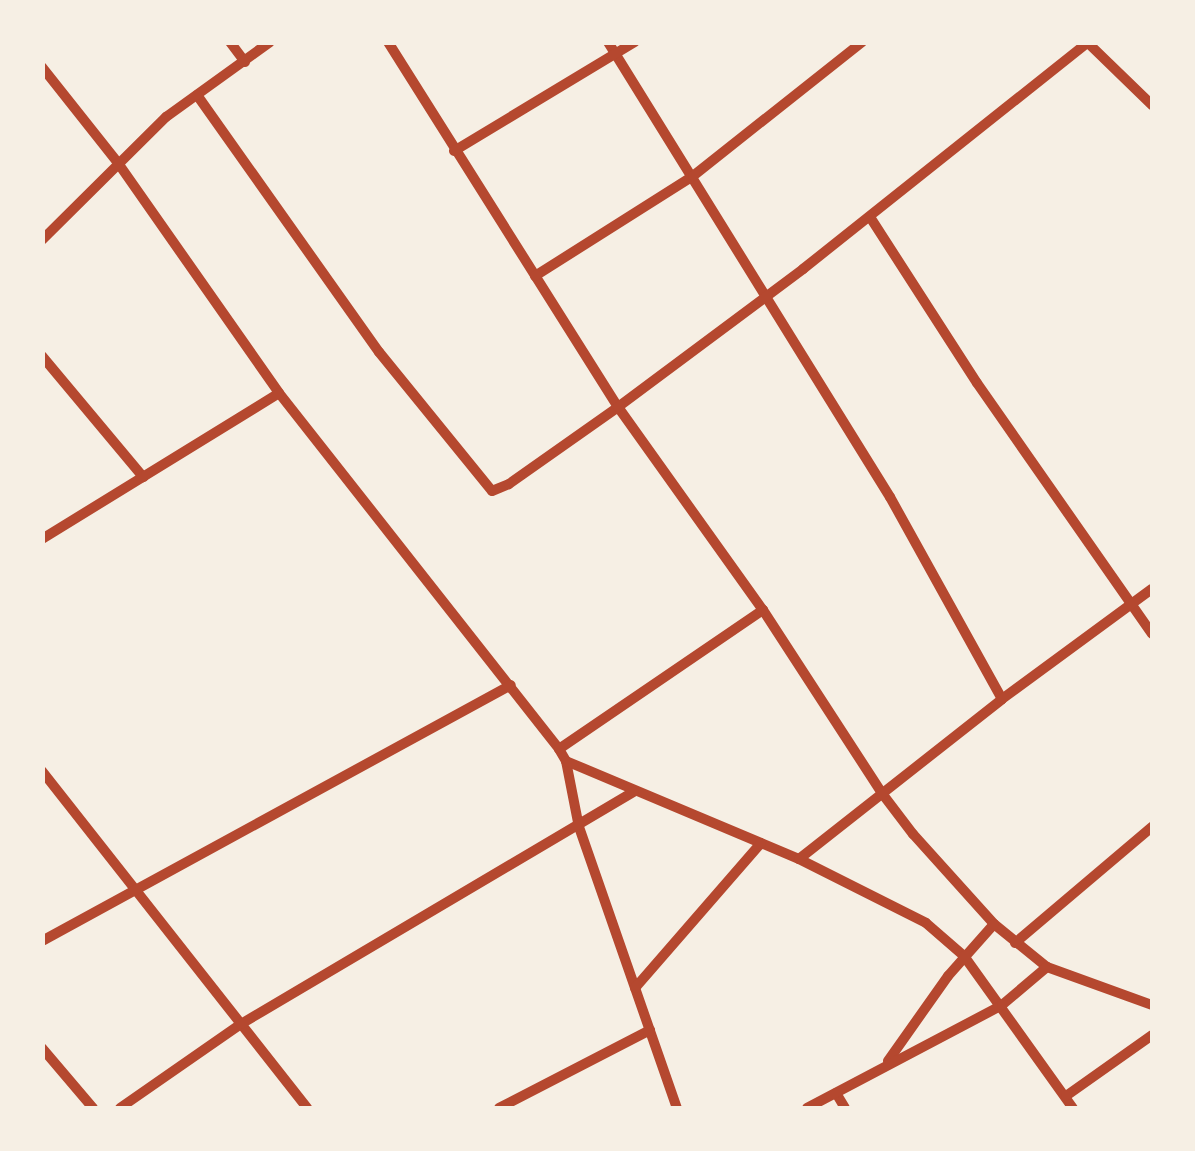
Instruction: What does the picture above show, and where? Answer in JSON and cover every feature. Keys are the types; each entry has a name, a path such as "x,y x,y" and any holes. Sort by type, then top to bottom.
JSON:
{"street":[{"path":"230,42 245,62"},
{"path":"42,240 118,163 197,94 270,42"},
{"path":"388,42 618,406 763,610 881,792 994,924 1015,943 1047,967 1152,1005"},
{"path":"608,42 890,498 1002,699"},
{"path":"454,151 635,42"},
{"path":"535,276 692,176 862,42"},
{"path":"197,94 379,352 492,491 509,484 764,298 1087,43 1152,105"},
{"path":"42,67 118,163 279,393 559,750 566,762 579,828 676,1108"},
{"path":"870,217 1152,634"},
{"path":"42,356 143,478"},
{"path":"42,540 279,393"},
{"path":"799,859 1002,699 1152,589"},
{"path":"559,750 763,610"},
{"path":"42,941 134,887 511,685"},
{"path":"566,762 799,859 907,911 964,956 1073,1108"},
{"path":"42,771 308,1108"},
{"path":"120,1108 241,1024 579,828 634,792"},
{"path":"1015,943 1152,827"},
{"path":"635,988 761,844"},
{"path":"888,1062 964,956 994,924"},
{"path":"807,1108 1002,1005 1047,967"},
{"path":"500,1108 650,1030"},
{"path":"1066,1096 1152,1036"},
{"path":"42,1048 93,1108"},
{"path":"836,1093 844,1108"}]}
